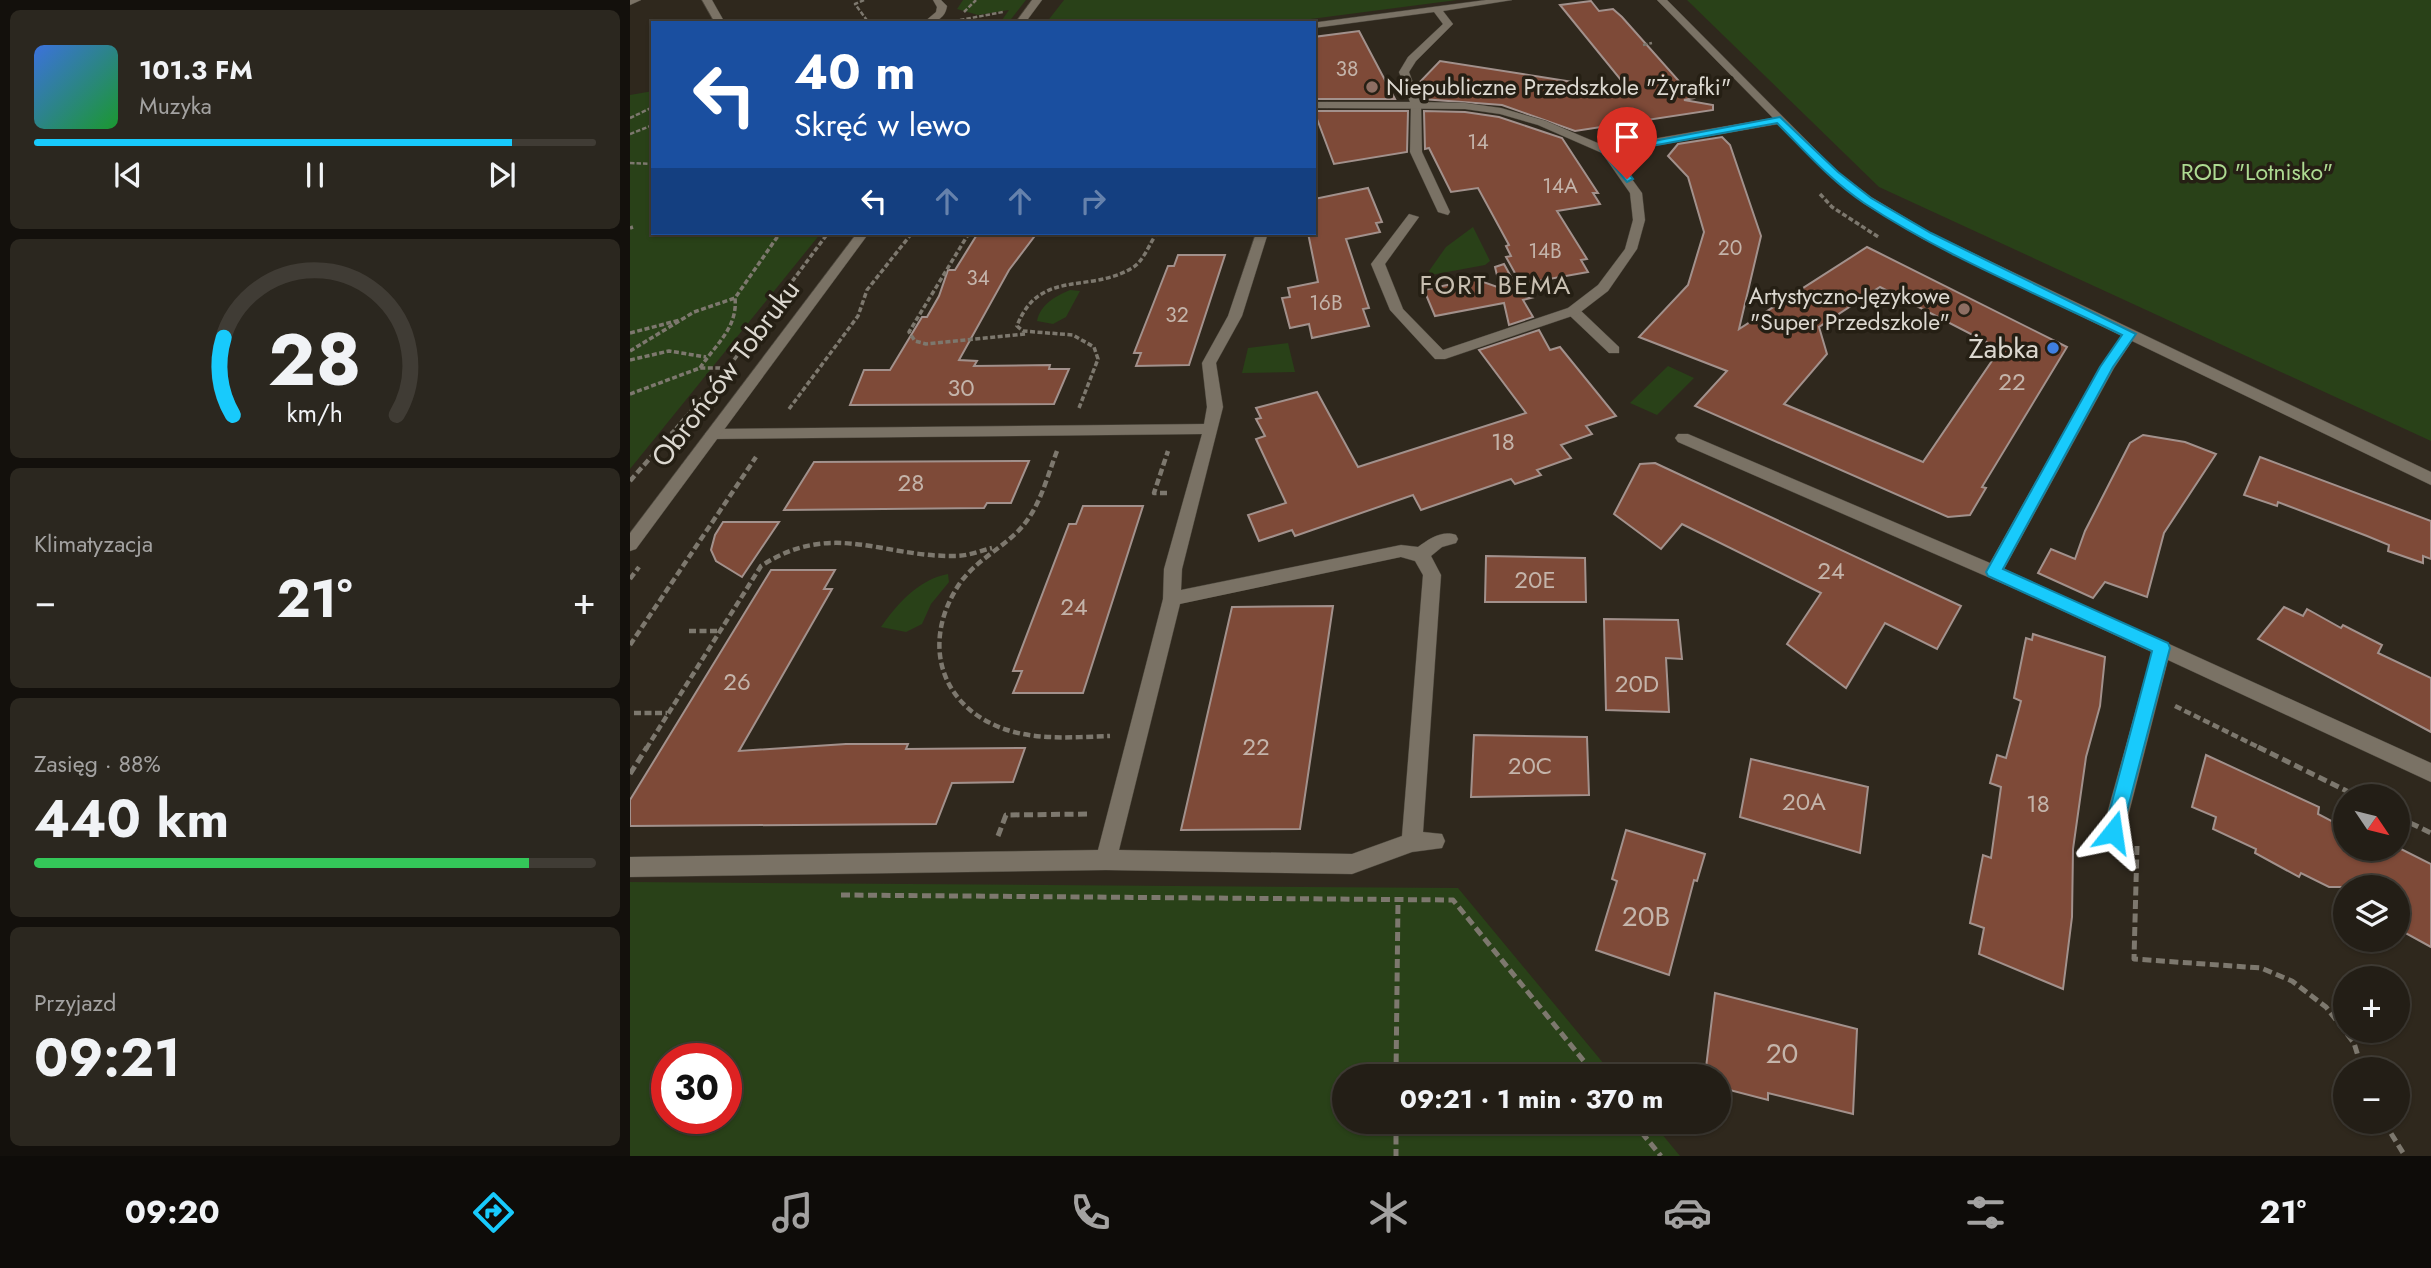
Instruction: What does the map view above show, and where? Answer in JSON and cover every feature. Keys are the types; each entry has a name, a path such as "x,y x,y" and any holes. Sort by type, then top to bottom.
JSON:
{"street":[{"path":"630,2 636,0"},
{"path":"707,0 719,21"},
{"path":"1021,21 1037,0"},
{"path":"1316,25 1507,0"},
{"path":"1662,0 1834,174 1877,206 1927,236 2431,479"},
{"path":"931,21 941,13 942,6 937,1"},
{"path":"1436,9 1448,24 1412,59 1404,72 1416,105 1416,152 1444,212"},
{"path":"1320,105 1465,106 1502,111 1542,123 1606,151 1636,193 1639,220 1631,249 1603,288 1573,311 1440,356 1397,310 1378,264 1413,217"},
{"path":"1606,151 1780,120"},
{"name":"Obrońców Tobruku","path":"630,545 862,235"},
{"path":"1106,860 1172,599 1174,569 1211,429 1215,407 1209,363 1235,316 1261,235"},
{"path":"1573,311 1614,350"},
{"path":"1994,572 2107,367 2130,334"},
{"path":"713,434 1066,436 1211,429"},
{"path":"1683,438 1994,572 2431,772"},
{"path":"1420,555 1437,542 1450,538"},
{"path":"1172,599 1401,551 1426,559 1432,575 1412,842"},
{"path":"2113,832 2162,648"},
{"path":"630,867 1106,860 1352,864 1412,842 1434,841"}],"path":[{"path":"864,0 855,4 868,21"},
{"path":"957,20 1000,13"},
{"path":"1643,45 1652,43"},
{"path":"630,118 651,108"},
{"path":"630,134 651,126"},
{"path":"630,163 651,164"},
{"path":"630,351 694,312 735,298 779,235"},
{"path":"630,481 728,368 827,235"},
{"path":"630,645 771,433 858,316 867,290 910,235"},
{"path":"967,235 909,332 915,341 926,344 1031,334 1073,335 1094,347 1098,359 1034,509 1020,529 980,559 958,585 940,628 938,655 943,679 958,700 982,719 1031,736 1138,736"},
{"path":"1031,334 1017,326 1026,305 1056,286 1112,276 1134,267 1156,235"},
{"path":"700,368 706,357 732,328 738,313 735,298"},
{"path":"630,333 684,319"},
{"path":"630,360 669,351 706,357"},
{"path":"630,394 700,368 728,368"},
{"path":"630,774 761,566 785,548 817,540 957,556 997,546"},
{"path":"689,631 720,631"},
{"path":"2168,702 2333,784"},
{"path":"634,713 668,713"},
{"path":"992,841 996,841 1006,815 1119,814"},
{"path":"2410,823 2431,833"},
{"path":"2137,841 2134,958 2261,968 2292,981 2326,1007 2354,1043 2358,1057"},
{"path":"825,895 1453,900 1586,1064"},
{"path":"1396,1064 1398,900"},
{"path":"1395,1156 1396,1134"},
{"path":"1643,1134 1661,1156"},
{"path":"2392,1134 2406,1156"}],"green space":[{"path":"963,0 1026,0 1010,21 1001,21 1009,10 978,15 957,9"},
{"path":"1064,0 1457,0 1295,21 1048,21"},
{"name":"ROD \"Lotnisko\"","path":"1687,0 2431,0 2431,441 1879,187"},
{"path":"651,91 651,235 819,235 630,469 630,95"},
{"path":"1473,227 1490,261 1485,265 1431,275 1429,271 1446,247"},
{"path":"1070,290 1080,291 1066,317 1053,324 1037,321 1041,310 1049,302"},
{"path":"1288,343 1295,372 1242,373 1248,348"},
{"path":"1668,366 1694,378 1657,415 1630,403"},
{"path":"948,574 949,582 931,604 922,624 906,632 881,627 902,601 918,587"},
{"path":"630,882 1458,888 1604,1064 1332,1064 1332,1134 1662,1134 1680,1156 630,1156"}],"building":[{"path":"1591,1 1599,11 1613,9 1622,17 1694,98 1684,100 1713,105 1713,110 1575,131 1502,105 1422,99 1417,85 1440,61 1630,91 1560,5"},
{"path":"1359,31 1395,99 1316,99 1316,37"},
{"path":"1316,111 1408,111 1407,152 1334,164"},
{"path":"1424,111 1465,112 1499,117 1562,138 1598,193 1593,193 1600,204 1557,211 1587,259 1581,260 1588,272 1521,284 1506,257 1511,256 1506,246 1509,245 1478,188 1451,192 1429,148 1425,149"},
{"path":"1722,137 1730,145 1761,236 1739,329 1867,247 2067,347 1982,487 1986,488 1970,515 1948,517 1695,406 1727,371 1639,337 1688,285 1704,232 1688,177 1668,156 1678,144","holes":["1880,287 2000,349 1923,462 1784,404 1827,354 1819,327"]},
{"path":"1368,188 1382,222 1376,223 1380,232 1346,239 1369,308 1363,309 1369,326 1312,338 1309,324 1290,328 1282,298 1290,297 1288,288 1318,282 1308,235 1316,235 1316,199"},
{"path":"977,235 1035,235 1009,270 959,360 977,361 974,366 1050,365 1049,369 1069,369 1054,404 850,405 864,370 890,370 922,317 927,317 939,296 948,270 955,270"},
{"path":"1178,255 1225,255 1189,365 1136,366 1141,353 1134,353 1168,266 1174,266"},
{"path":"1504,264 1521,295 1531,298 1523,300 1533,317 1509,325 1504,303 1435,316 1424,290 1475,279 1500,288 1495,267"},
{"path":"1539,330 1550,350 1560,347 1616,416 1586,426 1592,434 1561,445 1571,458 1537,470 1541,475 1515,484 1511,479 1421,510 1413,495 1295,536 1292,530 1259,541 1248,515 1286,503 1256,439 1265,436 1256,419 1261,418 1256,408 1317,392 1358,467 1526,413 1479,350"},
{"path":"2143,435 2185,442 2216,454 2164,533 2147,597 2105,582 2093,598 2038,573 2051,549 2075,559 2085,531 2130,443"},
{"path":"2260,457 2431,521 2431,559 2423,556 2423,563 2388,551 2389,545 2278,502 2277,506 2244,495"},
{"path":"1029,461 1011,503 987,503 984,508 784,510 814,462"},
{"path":"1655,463 1961,606 1937,649 1885,623 1846,688 1787,644 1821,593 1682,524 1661,549 1614,514 1640,464"},
{"path":"1083,506 1143,506 1083,693 1013,693 1022,671 1013,671 1069,524 1076,524"},
{"path":"723,522 779,522 742,577 716,561 711,550 715,535"},
{"path":"1486,556 1585,558 1586,602 1485,602"},
{"path":"771,570 835,570 824,589 832,589 739,751 846,744 908,744 906,749 1025,748 1013,782 952,783 936,824 630,826 630,800"},
{"path":"1333,606 1300,829 1181,830 1232,607"},
{"path":"2284,607 2303,616 2307,609 2341,628 2343,625 2382,645 2378,653 2431,678 2431,732 2258,639"},
{"path":"1604,619 1678,620 1682,659 1666,658 1669,712 1606,710"},
{"path":"2033,634 2105,657 2100,706 2086,757 2073,849 2072,917 2063,989 1979,954 1984,928 1970,923 1983,855 1991,858 2001,787 1990,783 1997,755 2006,758 2021,701 2014,698 2026,638 2032,640"},
{"path":"1474,735 1587,737 1589,795 1471,797"},
{"path":"2206,755 2319,807 2318,814 2333,822 2333,861 2410,861 2410,854 2431,864 2431,947 2410,936 2410,875 2333,875 2333,887 2329,887 2301,873 2299,877 2255,853 2256,849 2213,829 2216,817 2192,807"},
{"path":"1751,759 1868,787 1860,853 1740,817"},
{"path":"1626,830 1705,854 1697,881 1694,880 1669,975 1596,950 1617,881 1612,879"},
{"path":"1715,993 1857,1029 1853,1114 1768,1093 1768,1100 1731,1090 1731,1064 1706,1064"}],"place":[{"name":"Niepubliczne Przedszkole \"Żyrafki\"","path":"1372,87"},
{"name":"Artystyczno-Językowe \"Super Przedszkole\"","path":"1964,309"},
{"name":"Żabka","path":"2053,348"}],"district":[{"name":"FORT BEMA","path":"1496,285"}],"route":[{"path":"1627,179 1606,151 1780,120 1834,174 1867,200 1927,236 2130,334 2107,367 1994,572 2162,648 2113,832"}]}
